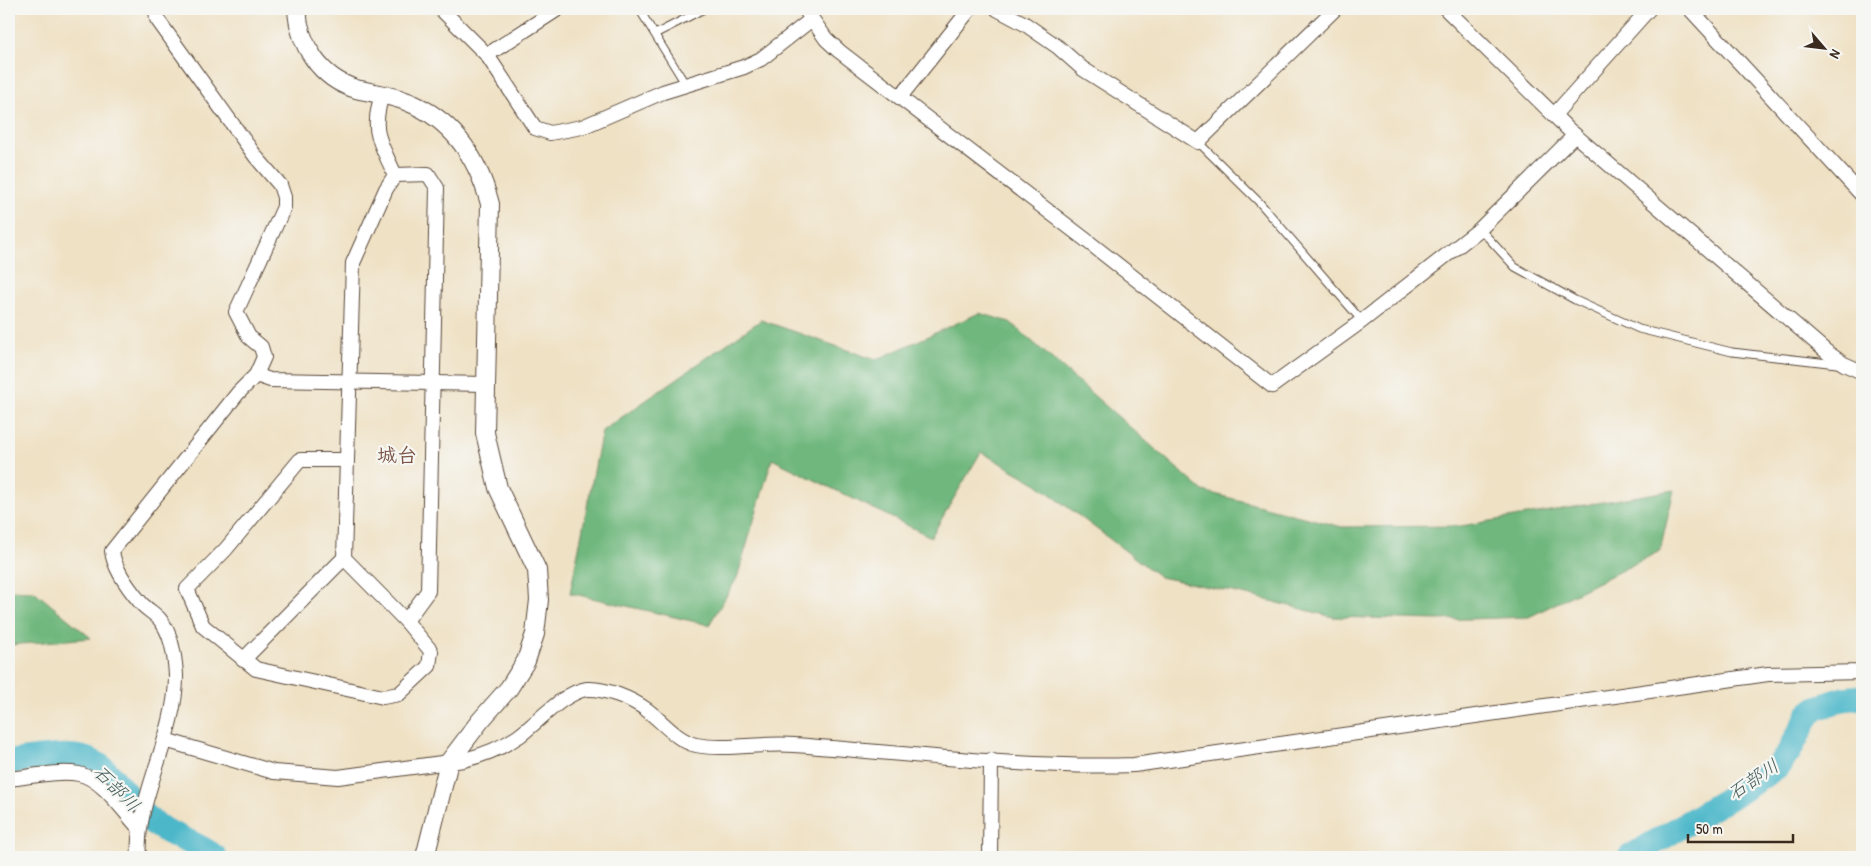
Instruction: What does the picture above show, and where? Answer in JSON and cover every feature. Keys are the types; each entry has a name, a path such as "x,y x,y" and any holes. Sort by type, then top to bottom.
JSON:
{"street":[{"path":"139,857 142,819 165,740 176,676 172,645 162,621 142,604 114,562 112,551 238,393 256,375 264,357 261,346 249,337 236,312 284,207 284,197 280,185 256,157 157,19 156,9"},
{"path":"297,9 298,27 305,45 318,64 334,79 354,88 408,102 452,131 469,151 483,177 490,204 485,432 491,463 504,501 536,570 539,600 535,634 526,660 509,688 480,721 449,762 425,857"},
{"path":"441,9 487,55 536,128 550,133 582,127 663,92 744,67 761,59 809,14 826,39 839,50 1272,386 1362,321 1480,229 1575,135"},
{"path":"487,55 558,9"},
{"path":"900,97 970,9"},
{"path":"997,9 1025,24 1058,47 1083,69 1198,142 1335,9"},
{"path":"1446,9 1575,135 1844,364 1862,372"},
{"path":"1554,115 1649,9"},
{"path":"1690,9 1862,195"},
{"path":"382,95 375,116 376,132 395,175"},
{"path":"395,175 428,174 437,188 428,591 406,621"},
{"path":"242,660 344,558 353,263 386,189 395,175"},
{"path":"256,375 270,380 486,384"},
{"path":"344,558 406,621 431,651 430,666 399,694 383,697 256,670 203,626 187,589 226,549 300,460 347,460"},
{"path":"165,740 274,772 338,777 449,762 482,755 518,736 568,697 578,691 589,689 613,693 646,709 672,732 693,744 716,746 785,744 991,760 1106,766 1157,763 1768,674 1862,672"},
{"path":"990,857 991,760"},
{"path":"9,779 70,773 80,774 100,785 142,819"}],"lane":[{"path":"640,9 686,85"},
{"path":"655,34 704,9"},
{"path":"1198,142 1260,203 1362,321"},
{"path":"1480,229 1515,267 1575,300 1639,328 1732,352 1844,364"}],"green space":[{"path":"979,313 1010,322 1203,491 1342,527 1461,526 1674,490 1660,551 1529,617 1437,620 1333,617 1247,595 1160,577 1037,484 981,452 931,537 772,459 737,578 709,625 570,593 602,431 761,320 876,360"},
{"path":"9,590 34,591 91,638 9,645"}],"waterway":[{"name":"石部川","path":"1630,857 1739,792 1778,766 1789,752 1809,714 1817,708 1843,699 1862,697"},
{"name":"石部川","path":"9,762 61,756 87,759 108,773 148,819 164,830 207,851 215,857"}],"district":[{"name":"城台","path":"397,454"}]}
